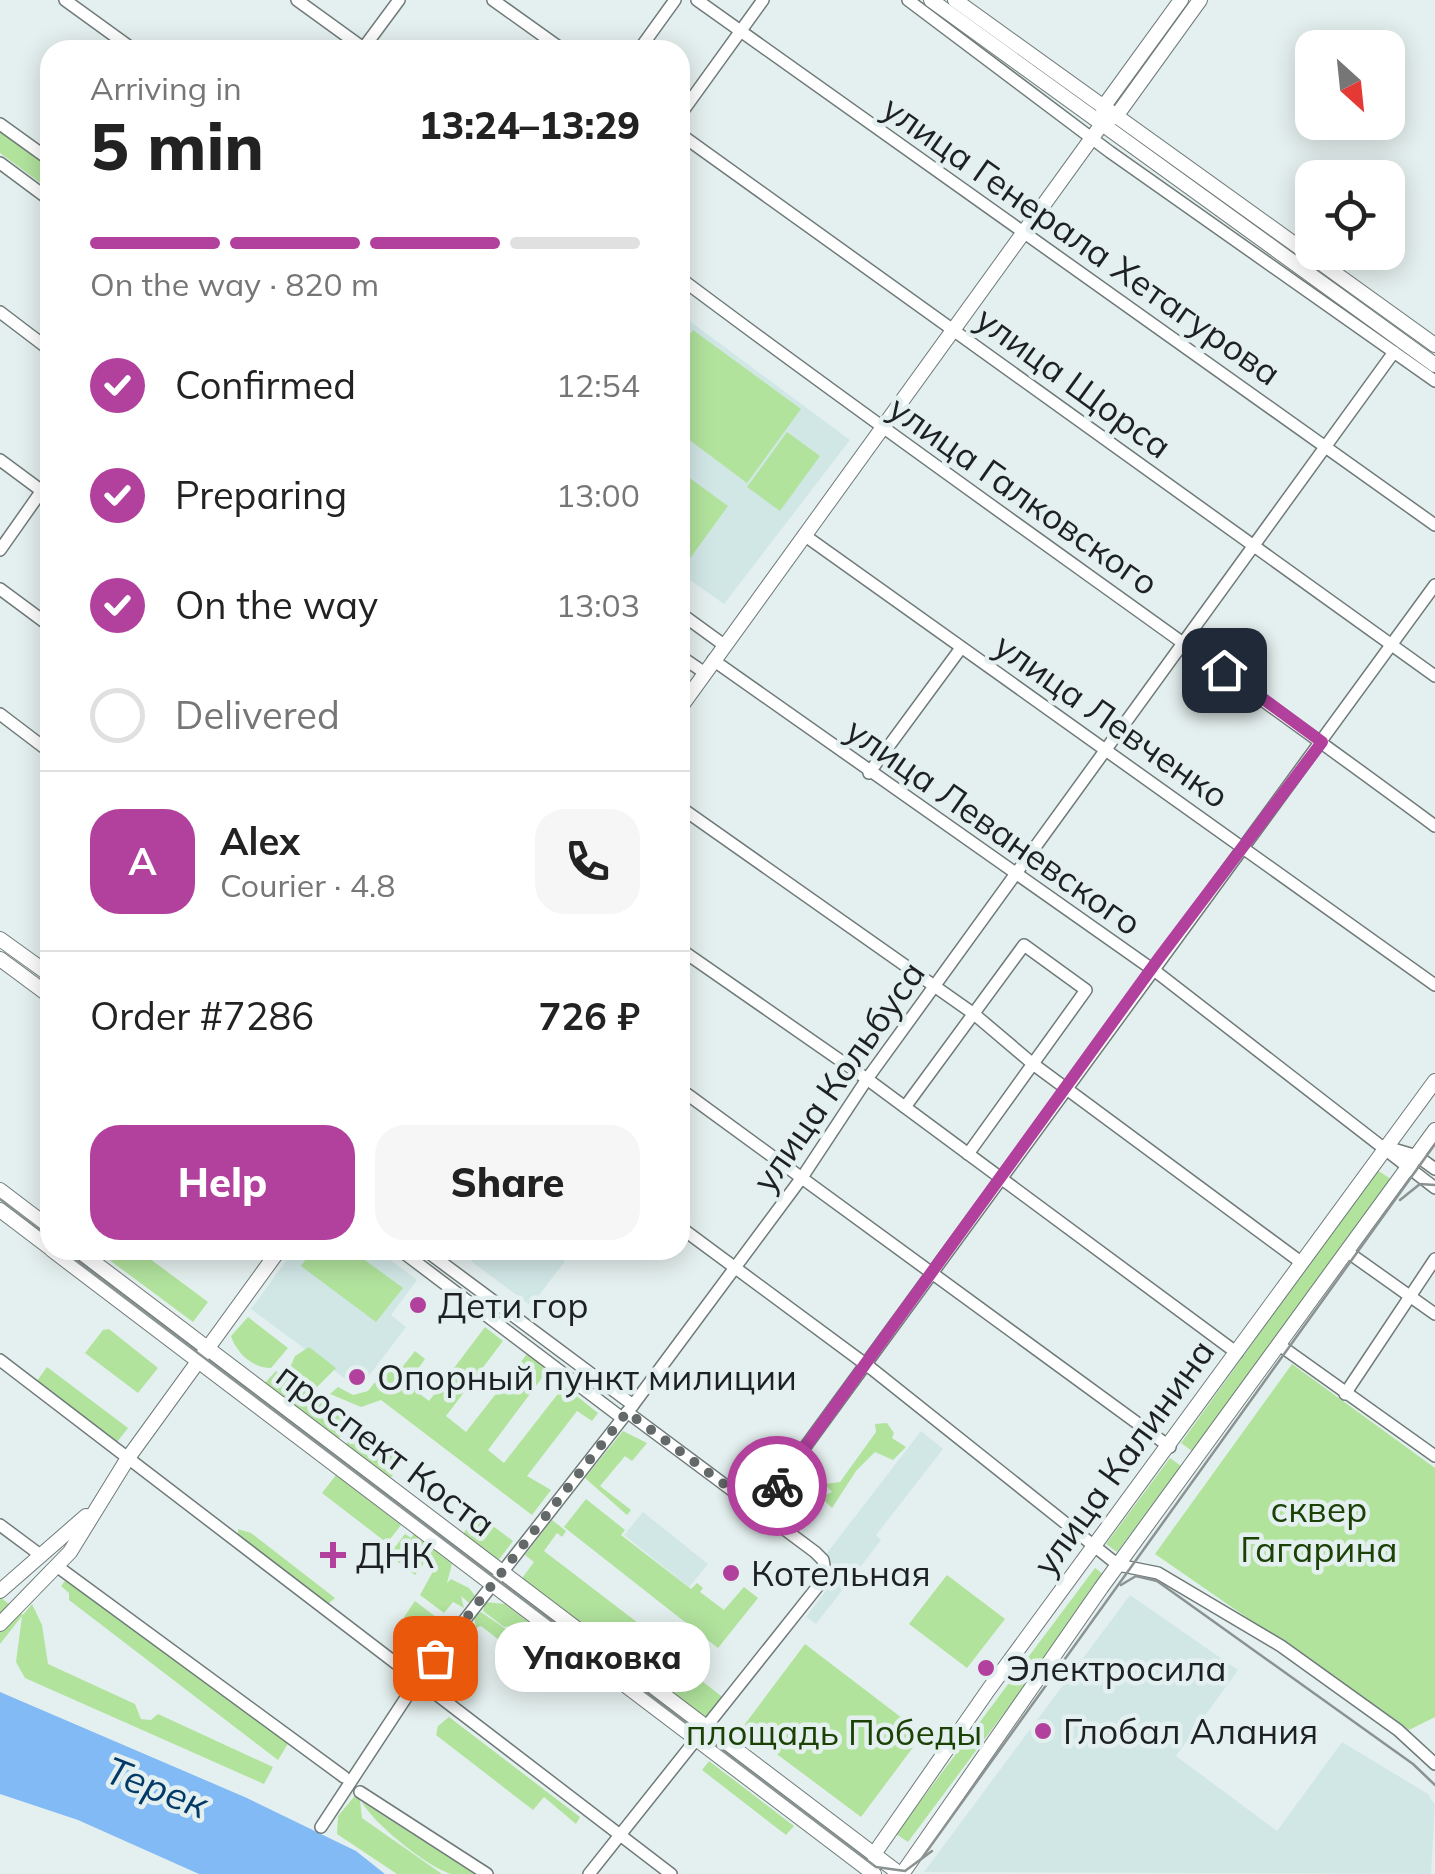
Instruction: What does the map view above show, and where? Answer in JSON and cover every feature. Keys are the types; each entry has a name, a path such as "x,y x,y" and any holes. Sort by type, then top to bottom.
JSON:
{"main road":[{"path":"932,0 1435,364"},
{"path":"955,0 1435,345"},
{"path":"690,694 1102,124 1180,0"},
{"path":"1110,110 1200,0"},
{"path":"0,939 40,968"},
{"path":"0,959 40,989"},
{"name":"улица Калинина","path":"874,1854 988,1688 1170,1447 1435,1080"},
{"name":"улица Калинина","path":"901,1874 1118,1565 1435,1130"},
{"path":"0,1190 40,1220"},
{"name":"проспект Коста","path":"0,1210 40,1241"},
{"name":"проспект Коста","path":"67,1260 202,1355 703,1736 875,1874"},
{"name":"проспект Коста","path":"90,1260 202,1355"},
{"path":"0,1624 28,1591 58,1566 128,1458 272,1260"},
{"path":"4,1586 95,1509"},
{"name":"проспект Коста","path":"703,1736 901,1874"},
{"path":"874,1854 875,1874"}],"street":[{"path":"65,0 120,40"},
{"path":"296,0 352,40"},
{"path":"371,40 400,0"},
{"path":"493,0 549,40"},
{"path":"646,40 675,0"},
{"name":"улица Генерала Хетагурова","path":"697,0 1435,525"},
{"path":"690,100 762,0"},
{"path":"908,0 1092,138 1435,381"},
{"path":"0,124 40,153"},
{"name":"улица Щорса","path":"690,141 1435,676"},
{"path":"0,164 40,193"},
{"name":"улица Галковского","path":"690,285 882,429 1184,642 1435,826"},
{"path":"0,312 40,342"},
{"name":"улица Кольбуса","path":"321,1828 417,1682 627,1412 803,1176 1016,872 1394,352"},
{"path":"0,460 40,490"},
{"path":"0,550 40,500"},
{"name":"улица Левченко","path":"804,535 1108,748 1435,985"},
{"path":"759,1510 1151,969 1435,586"},
{"path":"0,589 40,619"},
{"path":"690,620 724,645"},
{"path":"869,772 962,648"},
{"name":"улица Леваневского","path":"690,660 709,667 1016,872 1151,969 1386,1147 1406,1170 1435,1188"},
{"path":"0,714 40,744"},
{"path":"690,813 974,1014 1033,1064 1302,1262"},
{"path":"905,1107 1024,945 1086,990 968,1154"},
{"path":"690,956 868,1079 1237,1354"},
{"path":"690,1096 1170,1447"},
{"name":"улица Леваневского","path":"1386,1147 1417,1156 1435,1169"},
{"path":"690,1235 865,1364 1118,1565 1158,1574 1281,1646 1398,1730 1435,1764"},
{"path":"1348,1253 1435,1314"},
{"path":"1345,1394 1413,1298 1414,1288 1435,1259"},
{"path":"414,1260 759,1510 815,1552 826,1568 823,1584 589,1874"},
{"path":"438,1260 627,1412"},
{"path":"1278,1344 1435,1456"},
{"path":"0,1360 672,1874"},
{"path":"2,1529 39,1554"},
{"path":"58,1566 344,1777"},
{"path":"360,1792 487,1874"}],"shaded area":[{"path":"690,321 850,440 724,604 690,580"},
{"path":"287,1260 390,1260 417,1280 391,1315 406,1327 359,1389 251,1309"},
{"path":"564,1260 565,1261 531,1306 471,1261"},
{"path":"921,1431 943,1449 876,1535 881,1540 816,1624 806,1617 841,1571 824,1557"},
{"path":"643,1512 708,1564 689,1587 624,1535"},
{"path":"1130,1595 1238,1670 1176,1756 1277,1831 1342,1742 1428,1794 1435,1805 1431,1874 924,1872"}],"green space":[{"path":"0,131 40,160 40,183 0,153"},
{"path":"693,330 801,409 747,483 690,440"},
{"path":"787,432 820,456 780,511 747,487"},
{"path":"690,478 728,506 690,558"},
{"path":"1377,1170 1391,1179 1192,1451 1181,1443"},
{"path":"109,1260 151,1260 208,1302 193,1322"},
{"path":"306,1260 365,1260 403,1288 376,1322 301,1266"},
{"path":"248,1317 288,1348 271,1368 252,1363 234,1343 231,1336"},
{"path":"485,1327 503,1341 446,1416 466,1432 527,1354 548,1370 488,1450 504,1463 564,1386 598,1413 592,1421 577,1411 527,1476 551,1490 532,1515 381,1400 361,1407 330,1394 338,1387 353,1395 368,1391 390,1363 400,1370 415,1351 425,1359 407,1384 429,1401"},
{"path":"109,1329 158,1368 138,1393 85,1353 103,1330"},
{"path":"309,1347 336,1368 316,1388 289,1370 295,1356"},
{"name":"сквер Гагарина","path":"1292,1364 1435,1468 1435,1717 1409,1730 1155,1554"},
{"path":"47,1367 128,1428 114,1446 34,1385"},
{"path":"276,1371 350,1423 335,1444 262,1386"},
{"path":"887,1423 894,1433 892,1438 906,1447 893,1460 875,1452 856,1471 832,1508 821,1497 832,1492 825,1484 840,1482 876,1432 875,1424"},
{"path":"362,1424 400,1454 387,1470 393,1475 386,1483 342,1449"},
{"path":"623,1431 647,1443 632,1461 625,1456 600,1486 631,1510 627,1515 585,1478"},
{"path":"1170,1458 1181,1466 1117,1552 1106,1544"},
{"path":"336,1475 401,1525 387,1543 322,1493"},
{"path":"586,1499 625,1530 621,1535 691,1589 697,1583 703,1588 700,1592 724,1610 744,1587 758,1598 718,1648 564,1527"},
{"path":"477,1514 513,1541 494,1566 459,1540"},
{"path":"552,1520 566,1531 562,1537 557,1533 544,1551 702,1672 698,1678 725,1699 703,1726 520,1581 534,1562 525,1555"},
{"path":"238,1529 251,1533 335,1598 328,1604 238,1534"},
{"path":"405,1534 411,1538 414,1534 452,1564 447,1583 451,1579 469,1588 477,1598 469,1603 461,1596 464,1608 453,1602 444,1613 420,1595 436,1566 407,1543 405,1547 425,1562 415,1575 389,1555"},
{"path":"1095,1568 1106,1576 908,1842 896,1834"},
{"path":"947,1575 1005,1619 967,1668 909,1624"},
{"path":"68,1577 289,1742 278,1760 69,1600 69,1593 61,1586"},
{"path":"0,1597 23,1615 32,1604 42,1625 48,1664 135,1704 141,1719 151,1720 158,1714 273,1767 264,1784 25,1678 16,1662 22,1616 0,1644"},
{"path":"415,1601 449,1627 429,1654 403,1634 411,1623 404,1617"},
{"path":"485,1602 505,1604 587,1667 582,1679 573,1674 567,1692 550,1677 544,1681 535,1676 549,1655 537,1668 513,1650 522,1634 515,1635 508,1647 481,1626 476,1628 474,1616 481,1612 513,1634 510,1626 504,1627 483,1611"},
{"name":"площадь Победы","path":"805,1644 923,1734 861,1817 742,1728"},
{"path":"449,1717 580,1817 576,1824 544,1797 533,1810 436,1735 438,1726"},
{"path":"709,1761 794,1826 786,1835 702,1770"},
{"path":"359,1791 362,1818 442,1874 397,1874 337,1834 338,1816"},
{"path":"362,1802 475,1874 451,1874 429,1863 389,1832"}],"water":[{"name":"Терек","path":"0,1692 247,1798 356,1851 385,1874 199,1874 78,1820 0,1794"}],"tram line":[{"path":"922,1858 1435,1144"},
{"path":"1400,1200 1420,1184 1435,1185"},
{"path":"0,1199 40,1229"},
{"path":"75,1260 876,1867 905,1871 932,1851"},
{"path":"1121,1585 1136,1576 1157,1581 1413,1764 1435,1785"}],"way so far":[{"path":"435,1658 627,1412 759,1510 777,1486"}],"place":[{"name":"Дети гор","path":"418,1305"},
{"name":"Опорный пункт милиции","path":"357,1377"},
{"name":"ДНК","path":"333,1555"},
{"name":"Котельная","path":"731,1573"},
{"name":"Упаковка","path":"435,1658"},
{"name":"Электросила","path":"986,1668"},
{"name":"Глобал Алания","path":"1043,1731"}],"route":[{"path":"777,1486 1159,958 1322,742 1224,670"}]}
